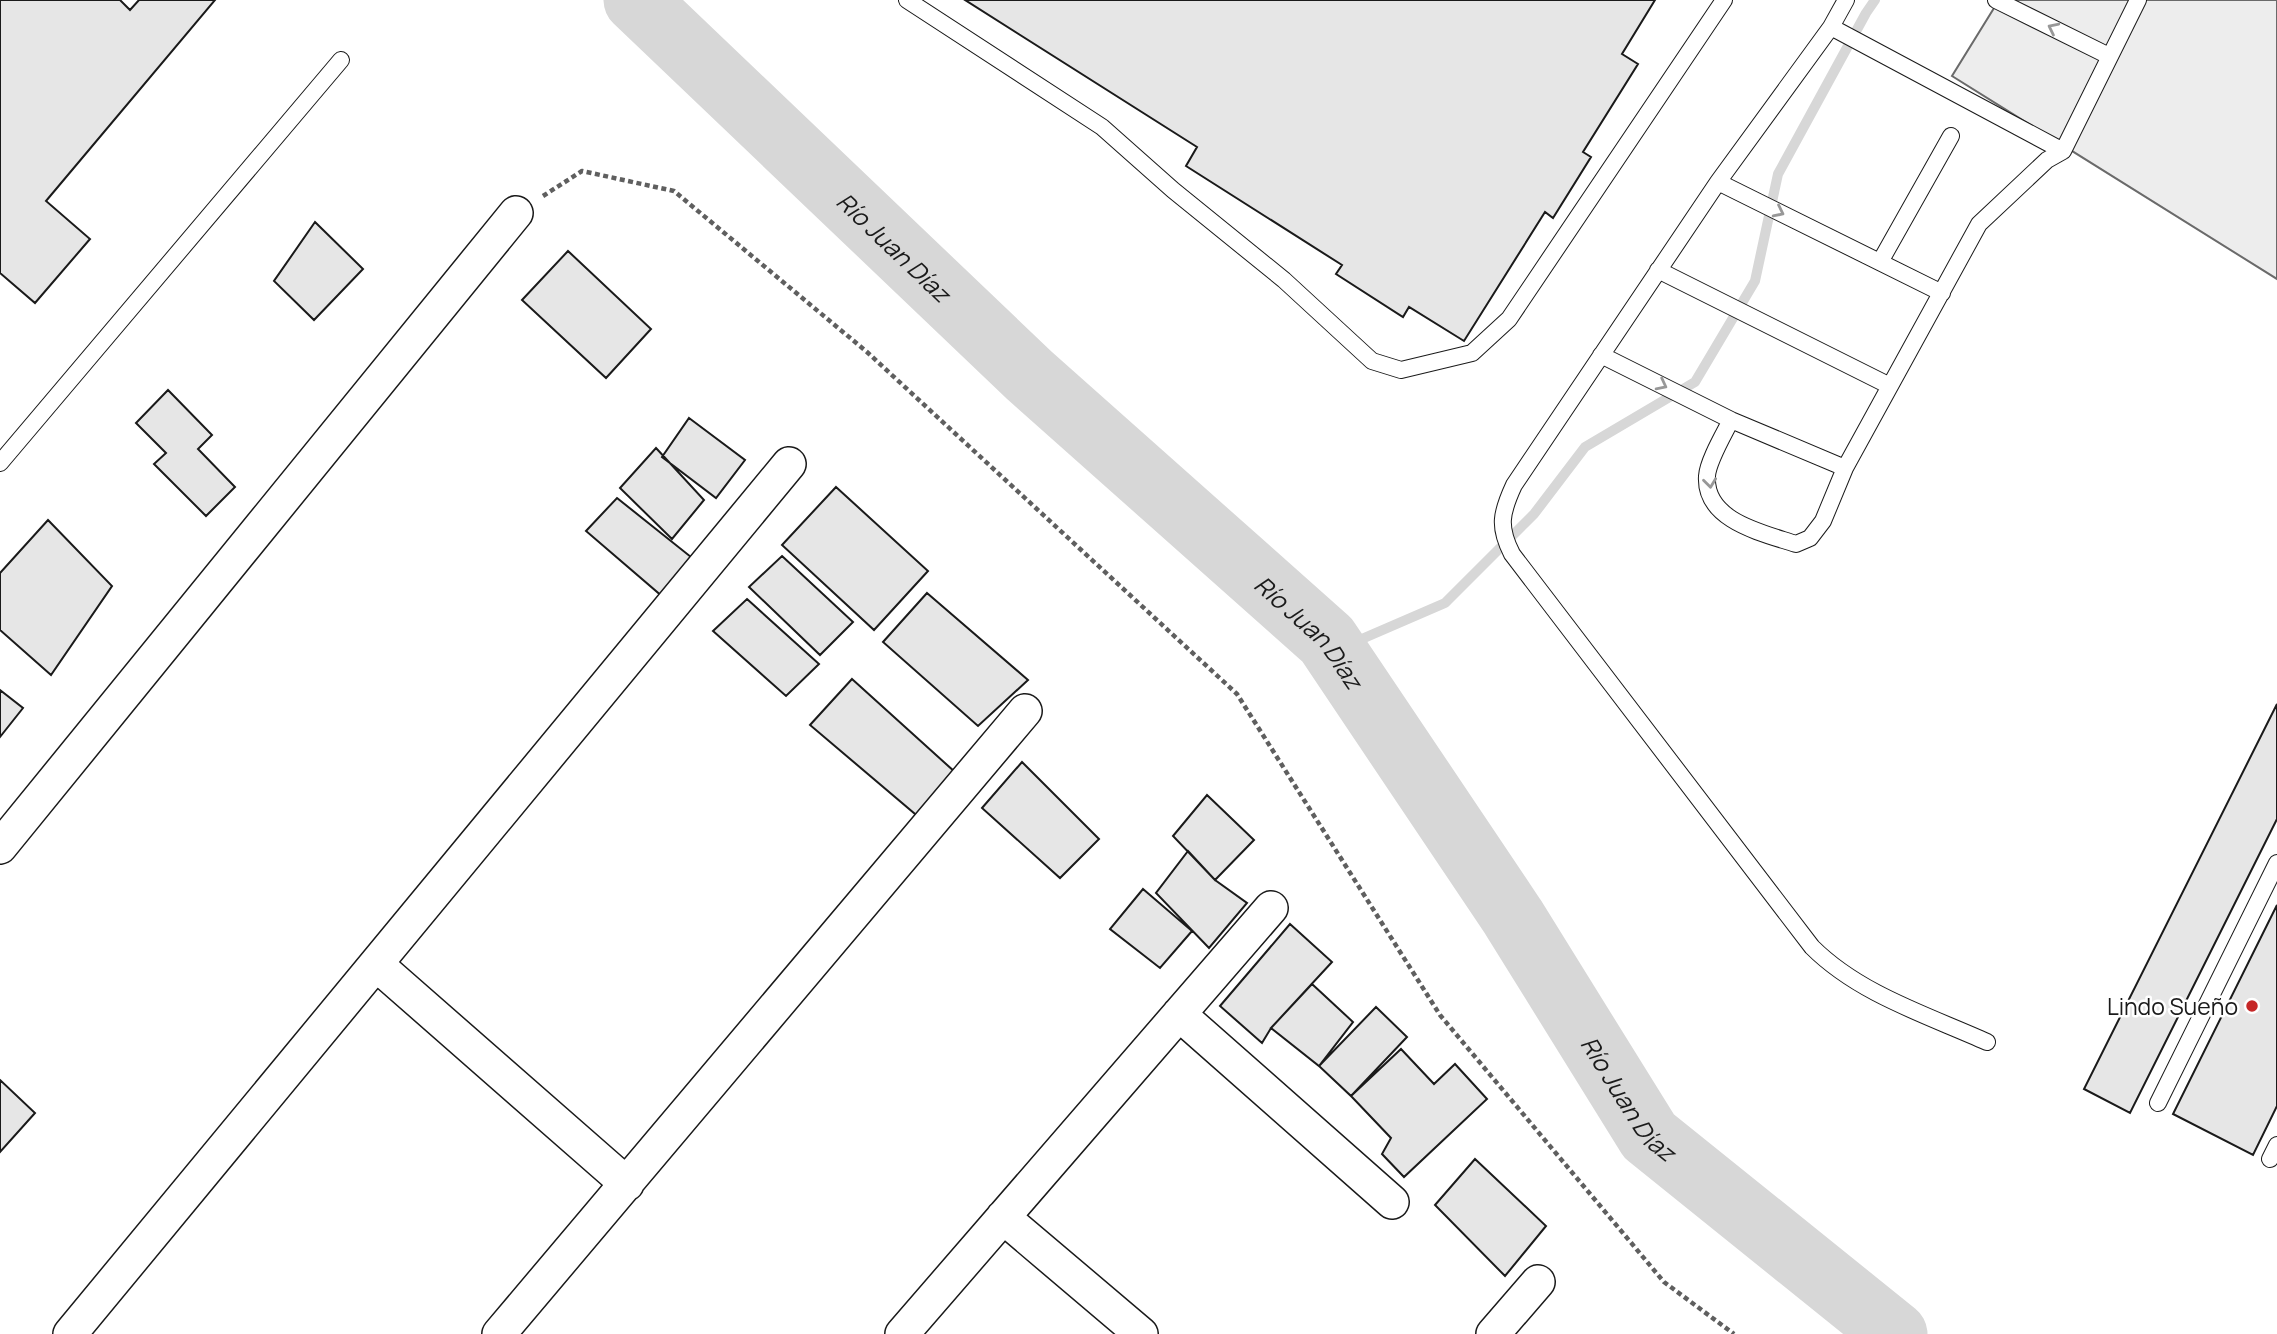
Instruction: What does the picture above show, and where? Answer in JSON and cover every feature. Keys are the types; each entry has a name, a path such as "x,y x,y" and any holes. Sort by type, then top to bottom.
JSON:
{"street":[{"path":"0,847 516,213"},
{"path":"70,1334 789,464"},
{"path":"499,1334 1024,711"},
{"path":"902,1334 1271,908"},
{"path":"376,964 627,1184"},
{"path":"1179,1014 1392,1202"},
{"path":"1003,1217 1141,1334"},
{"path":"1493,1334 1538,1282"}],"lane":[{"path":"907,0 1102,127 1172,190 1284,280 1372,361 1401,369 1472,353 1509,319 1724,0"},
{"path":"1846,0 1831,27 1718,182 1514,485 1502,517 1504,538 1512,555 1812,947 1832,967 1862,986 1987,1042"},
{"path":"1996,0 2109,56"},
{"path":"1731,420 1707,474 1709,491 1717,507 1731,520 1767,535 1796,544 1810,538 1823,521 1845,468 1979,224 2047,160 2063,151 2138,0"},
{"path":"1831,27 2063,151"},
{"path":"0,463 341,60"},
{"path":"1880,262 1951,136"},
{"path":"1718,182 1942,293"},
{"path":"1658,270 1891,386"},
{"path":"1601,355 1731,420 1845,468"},
{"path":"2158,1103 2277,863"}],"path":[{"path":"516,213 582,171 674,191 867,352 1237,694 1440,1015 1664,1282 1734,1334"}],"shaded area":[{"path":"1999,0 2277,0 2277,279 1952,76"}],"building":[{"path":"0,0 120,0 130,10 139,0 215,0 46,201 90,239 35,303 0,273"},
{"path":"965,0 1655,0 1622,54 1638,64 1583,152 1591,157 1553,218 1545,212 1464,341 1409,307 1403,317 1336,274 1342,265 1186,166 1197,147"},
{"path":"315,222 363,269 314,320 274,281"},
{"path":"568,251 651,329 606,378 522,300"},
{"path":"168,390 212,435 198,449 235,487 206,516 154,464 166,453 136,423"},
{"path":"689,418 745,460 716,498 662,457"},
{"path":"656,448 704,500 672,539 620,488"},
{"path":"836,487 928,571 874,630 782,545"},
{"path":"617,498 696,561 663,597 586,531"},
{"path":"48,520 112,586 51,675 0,630 0,573"},
{"path":"782,556 853,622 820,655 749,587"},
{"path":"927,593 1028,680 978,726 883,642"},
{"path":"747,599 819,664 786,696 713,631"},
{"path":"852,679 956,773 921,819 810,725"},
{"path":"0,690 23,708 0,737"},
{"path":"2277,704 2277,819 2130,1113 2084,1089"},
{"path":"1022,762 1099,839 1060,878 982,808"},
{"path":"1207,795 1254,840 1215,880 1173,836"},
{"path":"1188,851 1215,880 1247,903 1209,948 1156,893"},
{"path":"1143,889 1192,931 1160,968 1110,929"},
{"name":"Lindo Sueño","path":"2277,905 2277,1106 2253,1155 2173,1114"},
{"path":"1290,924 1332,962 1271,1028 1262,1043 1220,1006"},
{"path":"1312,984 1353,1022 1319,1066 1271,1028"},
{"path":"1376,1007 1407,1037 1351,1096 1319,1066"},
{"path":"1401,1049 1434,1084 1455,1064 1487,1099 1404,1177 1382,1154 1391,1138 1351,1096"},
{"path":"0,1080 35,1113 0,1152"},
{"path":"1475,1159 1546,1226 1505,1276 1435,1205"}],"waterway":[{"name":"Río Juan Díaz","path":"636,0 1029,375 1327,640 1513,917 1649,1136 1895,1334"},
{"path":"1334,651 1445,603 1534,514 1585,447 1695,382 1755,281 1778,174 1875,0"}],"place":[{"name":"Lindo Sueño","path":"2252,1006"}]}
